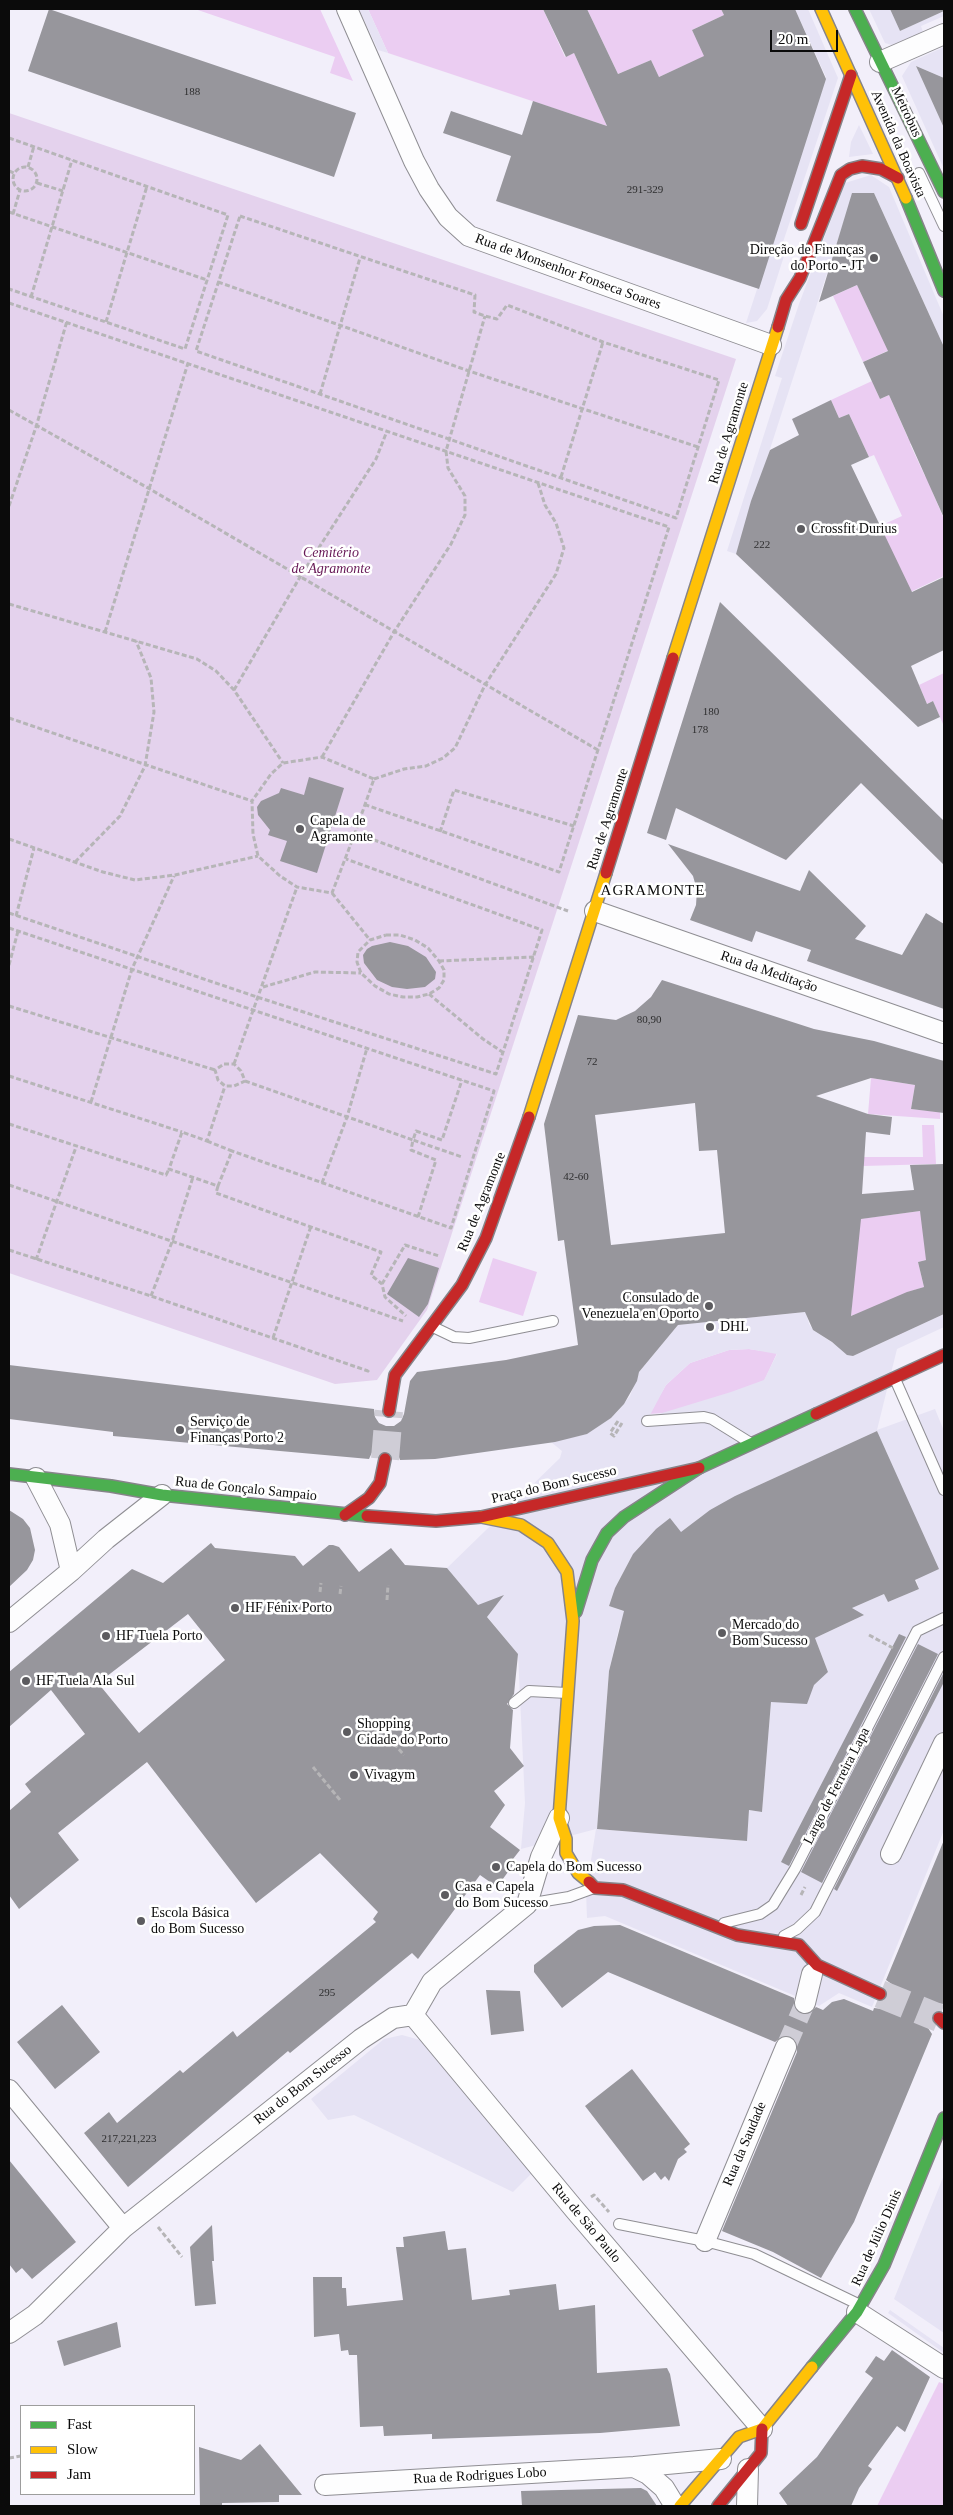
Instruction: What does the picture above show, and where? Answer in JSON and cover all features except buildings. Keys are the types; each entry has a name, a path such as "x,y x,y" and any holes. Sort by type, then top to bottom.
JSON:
{"street":[{"name":"Rua de Monsenhor Fonseca Soares","path":"347,9 410,153 429,189 448,217 468,236 771,345"},
{"name":"Avenida da Boavista","path":"821,9 855,73 861,97 898,178 924,246 944,291"},
{"name":"Avenida da Boavista","path":"856,9 873,70 944,192"},
{"path":"854,115 873,70 944,34"},
{"path":"797,238 855,73"},
{"name":"Rua de Agramonte","path":"834,188 839,161"},
{"name":"Rua de Agramonte","path":"388,1411 395,1375 462,1285 486,1238 520,1146 786,300 800,278 841,174 862,166 881,169 898,178"},
{"name":"Rua de Agramonte","path":"785,281 786,300"},
{"name":"Rua da Meditação","path":"593,916 944,1033"},
{"name":"Praça do Bom Sucesso","path":"573,1621 592,1560 607,1533 624,1517 699,1468 944,1355"},
{"path":"345,1515 370,1498 380,1483 385,1459"},
{"name":"Praça do Bom Sucesso","path":"481,1517 699,1468"},
{"name":"Rua de Gonçalo Sampaio","path":"9,1474 111,1486 162,1495 345,1515 436,1521 481,1517"},
{"path":"36,1478 60,1524 71,1571"},
{"path":"9,1622 71,1571 106,1539 162,1495"},
{"name":"Praça do Bom Sucesso","path":"481,1517 521,1525 548,1543 567,1572 573,1621 560,1818"},
{"path":"891,1854 944,1743"},
{"path":"560,1818 566,1839 566,1853 578,1873 596,1888 623,1890 708,1926 737,1935 799,1945 817,1965 880,1994"},
{"path":"413,2015 432,1982 527,1904 541,1857 560,1818"},
{"path":"805,2003 812,1974"},
{"name":"Rua do Bom Sucesso","path":"9,2332 34,2315 123,2228 361,2039 393,2018 413,2015"},
{"name":"Rua de São Paulo","path":"413,2015 762,2429"},
{"name":"Rua da Saudade","path":"705,2241 786,2047"},
{"path":"9,2090 123,2228"},
{"name":"Rua de Júlio Dinis","path":"762,2429 859,2309 884,2265 944,2118"},
{"path":"859,2309 944,2368"},
{"path":"680,2506 739,2437 762,2429 761,2453 718,2506"},
{"name":"Rua de Rodrigues Lobo","path":"326,2485 634,2467 721,2459"},
{"path":"634,2467 648,2474 664,2488 675,2506"},
{"path":"748,2469 748,2506"}],"lane":[{"path":"844,9 860,44"},
{"name":"Metrobus","path":"913,160 944,226"},
{"path":"924,246 944,285"},
{"path":"432,1326 454,1337 469,1338 554,1322"},
{"path":"895,1379 944,1490"},
{"path":"647,1421 704,1417 712,1419 752,1444"},
{"name":"Largo de Ferreira Lapa","path":"708,1926 760,1914 773,1905 795,1869 917,1631 944,1618"},
{"path":"775,1942 797,1929 815,1912 944,1657"},
{"path":"514,1703 529,1691 568,1693"},
{"path":"527,1904 569,1897 596,1888"},
{"path":"619,2224 705,2241 754,2254 859,2309"}],"path":[{"path":"9,138 228,215 185,349 9,289"},
{"path":"28,167 34,146"},
{"path":"32,297 72,160"},
{"path":"14,173 20,168 28,167"},
{"path":"14,173 14,185 20,190 32,189 37,183 36,175 28,167"},
{"path":"9,171 14,173"},
{"path":"37,183 63,191"},
{"path":"106,322 129,253 147,186"},
{"path":"13,214 20,190"},
{"path":"9,212 207,280"},
{"path":"240,216 360,258 475,295 474,312 485,316 497,319 507,305 603,342 718,380 676,518 196,351 218,282 240,216"},
{"path":"320,394 360,258"},
{"path":"218,282 468,371 698,447"},
{"path":"9,303 67,321 669,527 559,872 366,805"},
{"path":"322,757 394,632 451,544 465,514 465,496 448,468 446,451 448,438 485,316"},
{"path":"9,506 36,427 67,321"},
{"path":"561,478 603,342"},
{"path":"105,632 188,363"},
{"path":"9,410 36,427 148,488 598,750"},
{"path":"234,690 300,577 376,459 387,431"},
{"path":"370,940 332,894 297,887 280,876 258,856 254,834 252,801 271,774 283,763 322,757 374,779 404,769 426,766 443,758 455,748 485,685 556,574 564,548 556,523 545,505 538,483"},
{"path":"9,604 197,659 216,671 234,690 283,763"},
{"path":"74,862 120,816 145,766 154,712 151,678 136,641"},
{"path":"9,718 252,801"},
{"path":"332,894 374,779"},
{"path":"440,832 454,790 574,826"},
{"path":"355,833 557,906 593,916"},
{"path":"9,839 74,862 135,880 175,876 258,856"},
{"path":"16,916 34,848"},
{"path":"9,913 257,997 496,1074 542,930 346,860"},
{"path":"91,1102 136,956 175,876"},
{"path":"234,1064 257,997 263,987 297,887"},
{"path":"9,928 494,1091 451,1228 182,1132 9,1076"},
{"path":"9,965 18,930"},
{"path":"386,935 408,937 428,948 439,961 444,970 444,980 439,988 429,994 417,997 389,994 375,986 362,973 357,962 358,952 370,940 386,935"},
{"path":"439,961 534,957"},
{"path":"263,987 315,972 362,973"},
{"path":"429,994 477,1034 504,1053"},
{"path":"9,1006 111,1036 215,1070"},
{"path":"322,1183 347,1117 367,1048"},
{"path":"215,1070 224,1064 234,1064 241,1071 245,1081"},
{"path":"215,1070 218,1080 225,1086 234,1086 245,1081 462,1157"},
{"path":"418,1216 436,1160 410,1150 413,1140 416,1131 442,1140 462,1080"},
{"path":"207,1141 225,1086"},
{"path":"9,1124 166,1175 182,1132"},
{"path":"36,1260 76,1147"},
{"path":"232,1151 216,1194 381,1252 370,1275 382,1284 385,1297 407,1316 398,1328"},
{"path":"169,1169 218,1186"},
{"path":"151,1296 172,1242 193,1177"},
{"path":"9,1186 292,1282 403,1322"},
{"path":"273,1338 311,1226"},
{"path":"382,1284 405,1245 439,1256"},
{"path":"9,1250 151,1296 368,1371 373,1364"},
{"path":"618,1421 610,1434 614,1436 622,1423"},
{"path":"320,1592 321,1583"},
{"path":"388,1585 388,1600"},
{"path":"340,1594 341,1586"},
{"path":"389,1738 404,1755"},
{"path":"313,1767 340,1800"},
{"path":"146,2210 182,2257"}],"shaded area":[{"path":"195,9 320,9 353,81 330,73 335,57"},
{"path":"359,9 368,9 388,53 378,50"},
{"path":"368,9 543,9 565,57 574,53 607,126 388,53"},
{"path":"587,9 721,9 724,15 692,30 696,38 736,42 659,77 651,60 618,74"},
{"path":"795,9 808,9 838,78 780,251 785,253 767,309 757,321 746,323 826,77"},
{"path":"869,9 890,9 900,31 944,11 944,16 921,26 923,32 892,45 885,43"},
{"path":"944,47 944,78 916,66 944,128 944,169 902,76 911,62"},
{"path":"859,125 873,154 849,157 851,142"},
{"path":"871,175 889,187 944,317 944,347 874,193 853,193 736,554 727,551 782,378 775,376 799,304 845,183"},
{"path":"857,285 878,329 896,347 863,362 833,296"},
{"path":"872,381 880,399 889,395 908,438 919,433 921,438 910,444 925,476 943,486 932,491 944,519 944,576 860,616 880,526 902,516 874,455 869,457 849,414 839,418 831,400"},
{"path":"944,673 943,724 933,701 927,704 919,685"},
{"path":"871,1078 915,1085 911,1109 940,1112 940,1119 868,1114"},
{"path":"922,1125 934,1125 936,1164 863,1166 864,1157 923,1157"},
{"path":"920,1211 937,1257 918,1262 924,1287 908,1292 914,1306 898,1313 907,1331 899,1335 884,1303 851,1316 859,1219"},
{"path":"493,1258 537,1272 523,1316 479,1302"},
{"path":"806,1312 809,1324 813,1330 853,1356 944,1314 944,1327 897,1349 877,1430 935,1409 944,1431 944,1830 872,2007 839,1993 819,2006 605,1916 587,1918 586,1891 596,1829 521,1849 525,1803 518,1654 447,1568 560,1458 562,1451 551,1442 586,1434 617,1412 630,1396 639,1372 678,1325","holes":["749,1349 777,1354 764,1380 649,1417 666,1385 690,1363 729,1350","877,1431 919,1589 888,1602 884,1594 852,1608 856,1619 815,1638 828,1672 814,1685 771,1702 762,1812 749,1810 746,1841 597,1829 609,1671 619,1628 629,1613 609,1606 615,1588 633,1554 656,1529 683,1536 699,1518 735,1496"]},
{"path":"749,1349 777,1353 755,1401 718,1409 649,1414 666,1385 690,1363 729,1350"},
{"path":"402,2035 420,2040 532,2173 513,2192 354,2115 328,2120 311,2099 384,2039"},
{"path":"944,2175 944,2333 894,2299"},
{"path":"890,2310 944,2348 944,2353 888,2313"},
{"path":"939,2382 944,2384 944,2506 877,2506"}],"green space":[{"name":"Cemitério de Agramonte","path":"9,113 736,359 427,1310 377,1380 335,1384 9,1273"}],"tunnel":[{"path":"385,1459 389,1411"},
{"path":"880,1994 939,2018"},
{"path":"786,2047 805,2003"}],"traffic: fast":[{"path":"855,9 944,192"},
{"path":"906,198 944,291"},
{"path":"576,1612 592,1560 607,1533 624,1517 699,1468 816,1414"},
{"path":"9,1474 111,1486 162,1495 367,1516"},
{"path":"812,2367 857,2312 884,2265 944,2118"}],"traffic: slow":[{"path":"821,9 906,198"},
{"path":"673,658 778,327"},
{"path":"529,1117 606,873"},
{"path":"481,1517 521,1525 548,1543 567,1572 573,1621 559,1818 566,1839 566,1853 578,1873 589,1882"},
{"path":"680,2506 739,2437 762,2429 812,2367"}],"traffic: jam":[{"path":"801,224 851,75"},
{"path":"778,327 786,300 800,278 841,175 850,169 862,166 881,169 898,178"},
{"path":"606,873 673,658"},
{"path":"389,1411 395,1375 462,1285 486,1238 529,1117"},
{"path":"816,1414 944,1355"},
{"path":"345,1515 369,1498 380,1483 385,1459"},
{"path":"367,1516 436,1521 481,1517 699,1468"},
{"path":"589,1882 595,1888 623,1890 737,1935 799,1945 817,1965 880,1994"},
{"path":"939,2018 944,2023"},
{"path":"718,2506 761,2453 762,2429"}],"place":[{"name":"Direção de Finanças do Porto - JT","path":"874,258"},
{"name":"Crossfit Durius","path":"801,529"},
{"name":"Capela de Agramonte","path":"300,829"},
{"name":"Consulado de Venezuela en Oporto","path":"709,1306"},
{"name":"DHL","path":"710,1327"},
{"name":"Serviço de Finanças Porto 2","path":"180,1430"},
{"name":"HF Fénix Porto","path":"235,1608"},
{"name":"Mercado do Bom Sucesso","path":"722,1633"},
{"name":"HF Tuela Porto","path":"106,1636"},
{"name":"HF Tuela Ala Sul","path":"26,1681"},
{"name":"Shopping Cidade do Porto","path":"347,1732"},
{"name":"Vivagym","path":"354,1775"},
{"name":"Capela do Bom Sucesso","path":"496,1867"},
{"name":"Casa e Capela do Bom Sucesso","path":"445,1895"},
{"name":"Escola Básica do Bom Sucesso","path":"141,1921"}],"district":[{"name":"AGRAMONTE","path":"653,891"}]}
